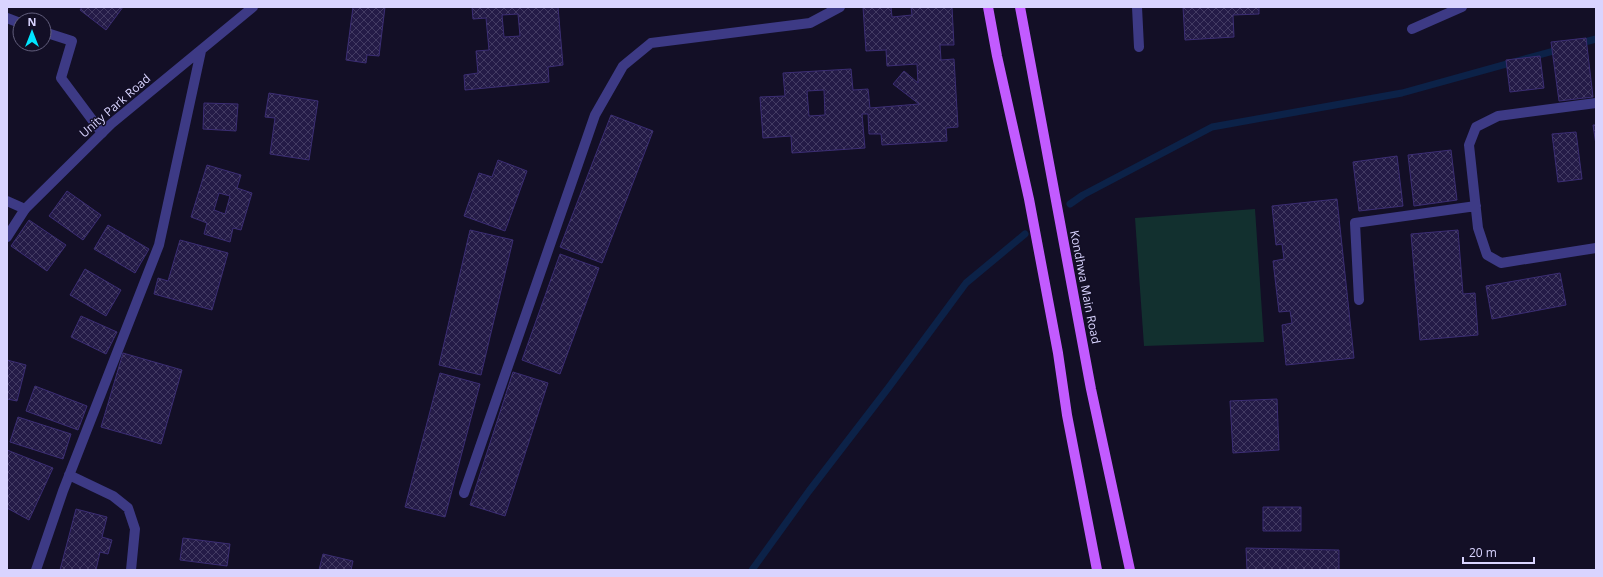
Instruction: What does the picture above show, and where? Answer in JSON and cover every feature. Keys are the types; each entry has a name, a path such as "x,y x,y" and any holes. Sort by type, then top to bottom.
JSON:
{"main road":[{"path":"988,7 997,56 1035,230 1058,353 1067,415 1097,570"},
{"name":"Kondhwa Main Road","path":"1020,7 1091,389 1130,570"}],"street":[{"name":"Unity Park Road","path":"7,237 25,209 102,133 253,7"},
{"path":"464,493 595,116 623,66 651,44 810,23 840,7"},
{"path":"1137,7 1139,47"},
{"path":"1412,29 1462,7"},
{"path":"52,35 72,42 61,78 102,133"},
{"path":"36,570 69,475 159,245 201,50"},
{"path":"1596,103 1498,116 1476,127 1469,145 1478,228 1487,255 1501,263 1596,248"},
{"path":"7,201 25,209"},
{"path":"1359,300 1355,223 1476,206"},
{"path":"69,475 113,496 128,508 135,529 131,570"}],"green space":[{"path":"1255,209 1264,342 1144,346 1135,218"}],"building":[{"path":"82,7 123,7 106,30 80,10"},
{"path":"353,7 385,7 379,56 367,55 366,63 346,60"},
{"path":"472,7 558,7 563,65 548,67 549,82 465,90 464,75 478,73 476,51 489,50 486,18 473,19","holes":["518,14 520,36 504,37 502,15"]},
{"path":"863,7 891,7 892,17 912,15 911,7 952,7 954,45 940,45 941,60 954,59 958,127 946,128 947,141 882,145 881,134 869,134 868,114 862,114 865,148 792,153 791,136 763,138 760,97 785,96 783,73 851,69 853,90 868,89 870,108 919,104 893,84 904,71 918,83 917,64 887,66 886,50 866,51","holes":["824,90 825,115 809,116 807,91"]},
{"path":"1183,7 1259,7 1259,14 1233,15 1234,37 1185,40"},
{"path":"1586,38 1593,97 1559,101 1551,42"},
{"path":"1540,56 1544,88 1510,92 1506,60"},
{"path":"269,93 318,101 309,160 270,154 275,118 265,117"},
{"path":"204,103 238,104 236,131 203,129"},
{"path":"611,115 653,131 602,263 560,247"},
{"path":"1593,125 1596,125 1596,145"},
{"path":"1576,132 1582,179 1558,182 1552,134"},
{"path":"1451,150 1457,200 1414,206 1408,155"},
{"path":"1397,156 1403,206 1359,211 1353,162"},
{"path":"498,160 527,171 505,231 464,216 479,173 492,177"},
{"path":"207,165 241,175 237,188 252,193 241,230 233,228 230,242 204,234 207,223 191,217","holes":["219,193 230,196 225,214 214,210"]},
{"path":"67,191 101,215 83,240 49,216"},
{"path":"1337,199 1354,358 1286,365 1282,325 1292,323 1290,311 1279,312 1273,261 1284,259 1282,244 1276,245 1272,206"},
{"path":"29,220 66,245 47,271 11,246"},
{"path":"108,225 149,249 135,273 94,249"},
{"path":"470,230 513,240 481,375 439,365"},
{"path":"1458,230 1463,294 1475,293 1478,335 1420,340 1411,234"},
{"path":"180,240 228,253 212,310 154,294 158,278 168,281"},
{"path":"560,254 599,268 560,374 522,360"},
{"path":"85,269 121,290 106,316 70,295"},
{"path":"1560,273 1566,305 1492,319 1486,286"},
{"path":"81,316 117,332 106,354 71,337"},
{"path":"123,353 182,370 161,444 101,427"},
{"path":"7,360 26,365 17,401 7,399"},
{"path":"513,372 548,383 505,516 470,505"},
{"path":"440,373 480,384 445,517 405,507"},
{"path":"35,386 87,406 78,430 26,411"},
{"path":"1277,399 1279,450 1233,453 1230,401"},
{"path":"18,417 71,434 63,459 10,442"},
{"path":"7,450 53,468 29,520 7,508"},
{"path":"1263,507 1301,507 1301,531 1263,531"},
{"path":"76,509 107,517 102,537 112,540 108,554 100,552 96,570 60,570"},
{"path":"183,538 230,544 227,566 180,560"},
{"path":"1246,548 1339,550 1339,570 1247,570"},
{"path":"323,554 353,561 351,570 319,570"}],"waterway":[{"path":"1577,44 1596,39"},
{"path":"1070,204 1083,195 1212,127 1402,93 1561,49"},
{"path":"752,570 809,491 966,283 1025,234"}]}
